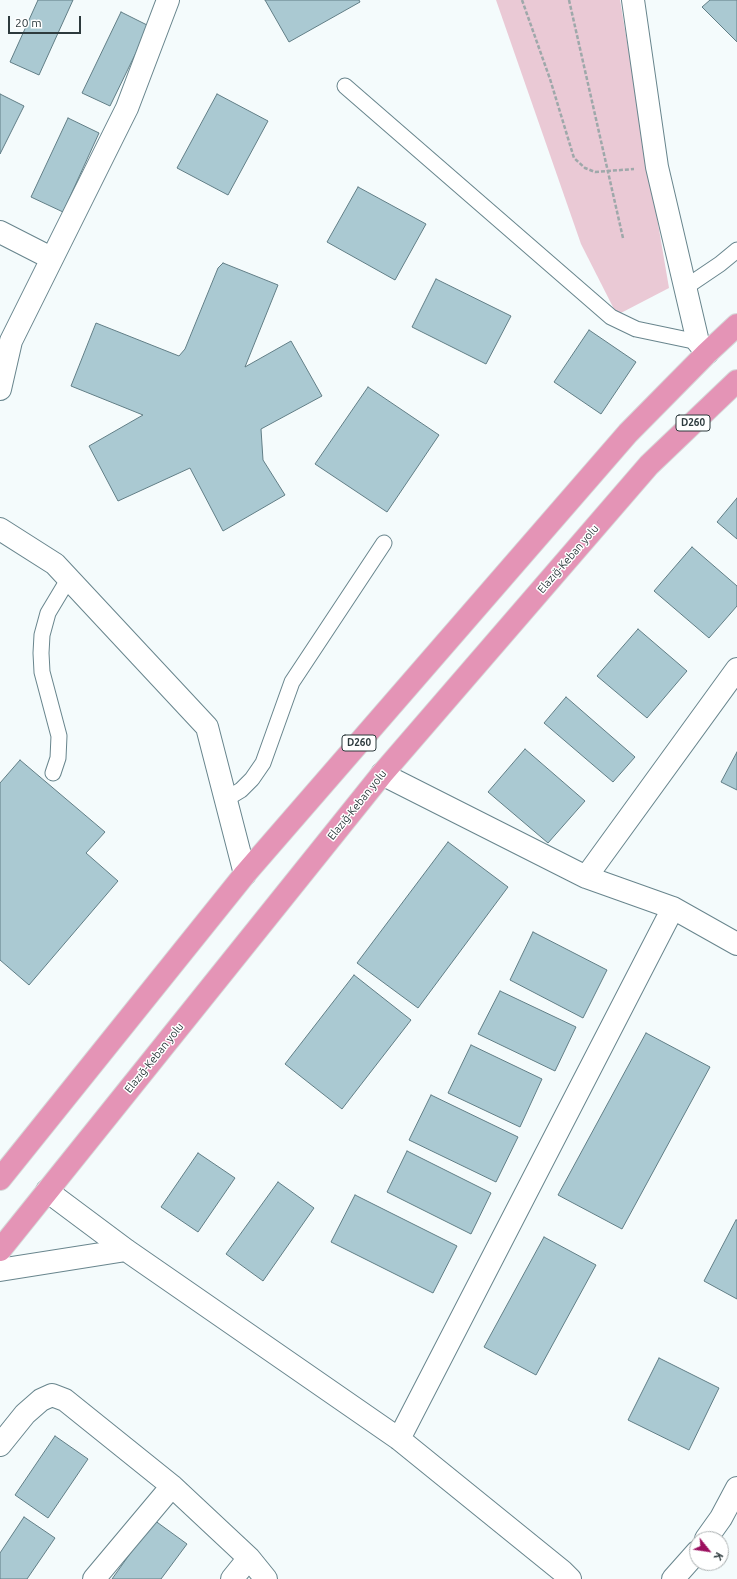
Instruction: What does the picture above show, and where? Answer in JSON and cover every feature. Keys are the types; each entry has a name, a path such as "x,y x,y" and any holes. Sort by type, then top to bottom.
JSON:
{"highway":[{"name":"D260","path":"0,1179 245,874 702,347 737,325"},
{"name":"Elazığ-Keban yolu","path":"0,1250 382,774 649,465 737,381"}],"street":[{"path":"0,389 11,341 127,108 168,0"},
{"path":"633,0 657,167 702,347"},
{"path":"0,232 52,258"},
{"path":"0,529 55,564 208,727 245,874"},
{"path":"586,877 737,669"},
{"path":"382,774 586,877 672,908 737,944"},
{"path":"399,1439 672,908"},
{"path":"47,1191 126,1250 399,1439 570,1579"},
{"path":"0,1270 126,1250"},
{"path":"0,1445 25,1414 41,1400 52,1395 65,1400 172,1486 249,1558 266,1579"},
{"path":"94,1579 172,1486"},
{"path":"712,1531 721,1518 737,1488"},
{"path":"232,1579 249,1558"},
{"path":"673,1579 689,1561"}],"lane":[{"path":"346,86 611,317 636,329 702,347"},
{"path":"686,287 720,264 737,250"},
{"path":"226,799 241,790 252,779 263,763 292,682 384,543"},
{"path":"53,773 58,758 58,736 42,672 42,635 48,614 69,578"}],"path":[{"path":"522,0 550,79 574,158 585,168 595,172 657,167"},
{"path":"569,0 623,238"}],"shaded area":[{"path":"496,0 620,0 669,288 617,315 581,244"}],"building":[{"path":"38,0 73,0 39,75 10,62"},
{"path":"265,0 359,0 360,2 289,42"},
{"path":"710,0 737,0 737,42 702,7"},
{"path":"121,12 149,26 110,106 82,93"},
{"path":"0,94 24,106 0,154"},
{"path":"217,94 268,121 228,195 177,168"},
{"path":"68,118 99,133 63,212 31,197"},
{"path":"358,187 426,224 395,280 327,242"},
{"path":"223,263 278,285 245,367 291,341 322,396 261,429 263,460 285,495 223,531 190,468 118,501 89,446 143,415 71,386 96,323 179,356 185,349 218,268"},
{"path":"436,279 511,316 486,364 412,327"},
{"path":"589,330 636,362 601,414 554,382"},
{"path":"368,387 439,435 387,512 315,464"},
{"path":"737,498 737,539 717,522"},
{"path":"692,547 737,586 737,606 709,638 654,591"},
{"path":"638,629 687,671 647,718 597,676"},
{"path":"566,697 635,757 613,782 544,723"},
{"path":"525,749 585,801 548,843 488,792"},
{"path":"737,752 737,790 721,782"},
{"path":"20,760 105,832 86,853 118,881 29,985 0,960 0,783"},
{"path":"448,842 508,887 418,1008 357,963"},
{"path":"533,932 607,970 583,1018 510,980"},
{"path":"354,975 411,1020 342,1109 285,1064"},
{"path":"500,991 576,1027 555,1071 478,1034"},
{"path":"646,1033 710,1067 622,1229 558,1195"},
{"path":"471,1045 542,1079 520,1127 448,1093"},
{"path":"431,1095 518,1137 496,1182 409,1140"},
{"path":"407,1151 491,1193 471,1234 387,1192"},
{"path":"198,1153 235,1178 198,1232 161,1207"},
{"path":"278,1182 314,1208 263,1281 226,1254"},
{"path":"355,1195 457,1246 433,1293 331,1242"},
{"path":"737,1220 737,1299 704,1281"},
{"path":"544,1237 596,1265 536,1375 484,1347"},
{"path":"659,1358 719,1388 689,1450 628,1420"},
{"path":"55,1436 88,1459 48,1518 15,1495"},
{"path":"24,1517 55,1538 27,1579 0,1579 0,1553"},
{"path":"154,1520 187,1544 161,1579 112,1579"}]}
